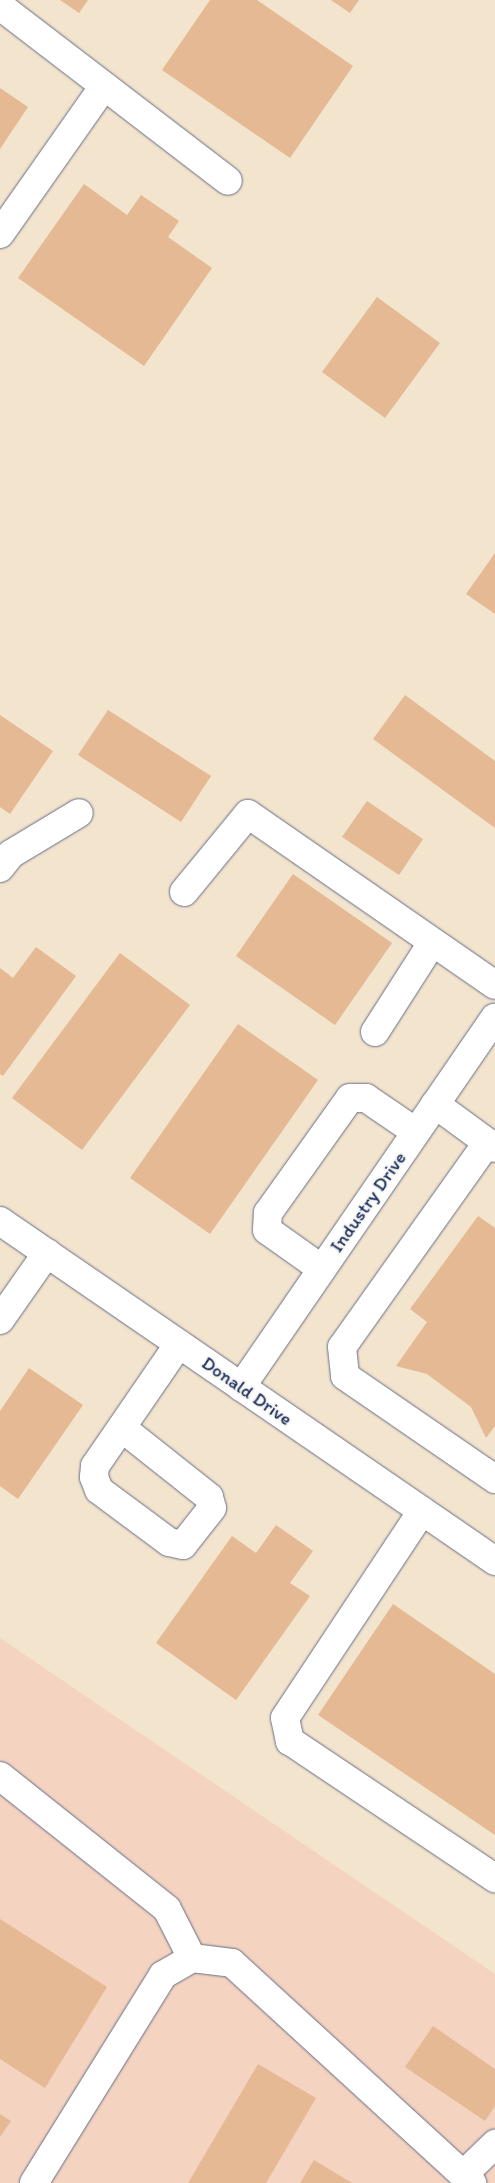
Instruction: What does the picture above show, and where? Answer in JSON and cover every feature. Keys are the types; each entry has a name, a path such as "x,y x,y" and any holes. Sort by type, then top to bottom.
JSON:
{"street":[{"path":"0,6 228,181"},
{"path":"0,234 104,86"},
{"path":"0,868 11,854 79,813"},
{"path":"184,892 248,814 432,943 495,984"},
{"path":"375,1032 432,943"},
{"name":"Industry Drive","path":"240,1387 495,1018"},
{"path":"322,1269 267,1230 268,1213 350,1098 366,1098 416,1132"},
{"path":"435,1104 491,1146 342,1347 346,1376 495,1479"},
{"name":"Donald Drive","path":"0,1221 495,1561"},
{"path":"0,1320 47,1254"},
{"path":"122,1428 179,1344"},
{"path":"422,1511 285,1718 290,1741 495,1878"},
{"path":"0,1776 167,1909 192,1958"},
{"path":"34,2183 163,1975 192,1958 232,1963 468,2179 488,2147 495,2144"}],"shaded area":[{"path":"0,1638 495,1974 495,2183 0,2183"}],"building":[{"path":"60,0 88,0 79,13"},
{"path":"210,0 257,0 353,66 290,158 162,70"},
{"path":"331,0 359,0 350,13"},
{"path":"0,88 28,107 0,149"},
{"path":"84,184 127,215 141,195 179,221 168,237 212,268 144,366 18,278"},
{"path":"377,297 440,343 385,418 322,372"},
{"path":"495,553 495,614 466,594"},
{"path":"405,695 495,761 495,828 373,739"},
{"path":"108,710 211,776 181,822 78,755"},
{"path":"0,715 53,751 10,814 0,807"},
{"path":"367,801 423,839 399,875 342,837"},
{"path":"293,874 392,943 335,1025 236,956"},
{"path":"36,947 76,976 3,1076 0,1074 0,968 13,978"},
{"path":"120,953 190,1005 82,1150 12,1098"},
{"path":"238,1024 318,1080 210,1234 130,1178"},
{"path":"478,1216 495,1228 495,1426 486,1438 471,1407 427,1374 396,1366 427,1322 410,1309"},
{"path":"29,1368 83,1405 18,1499 0,1486 0,1411"},
{"path":"276,1525 313,1551 290,1583 310,1596 236,1700 156,1643 232,1536 256,1553"},
{"path":"393,1604 495,1674 495,1835 318,1715"},
{"path":"0,1919 107,1987 45,2088 0,2059"},
{"path":"433,2026 495,2069 495,2106 485,2121 405,2067"},
{"path":"258,2064 316,2098 266,2183 188,2183"},
{"path":"0,2114 11,2121 0,2137"},
{"path":"314,2160 352,2183 300,2183"}]}
